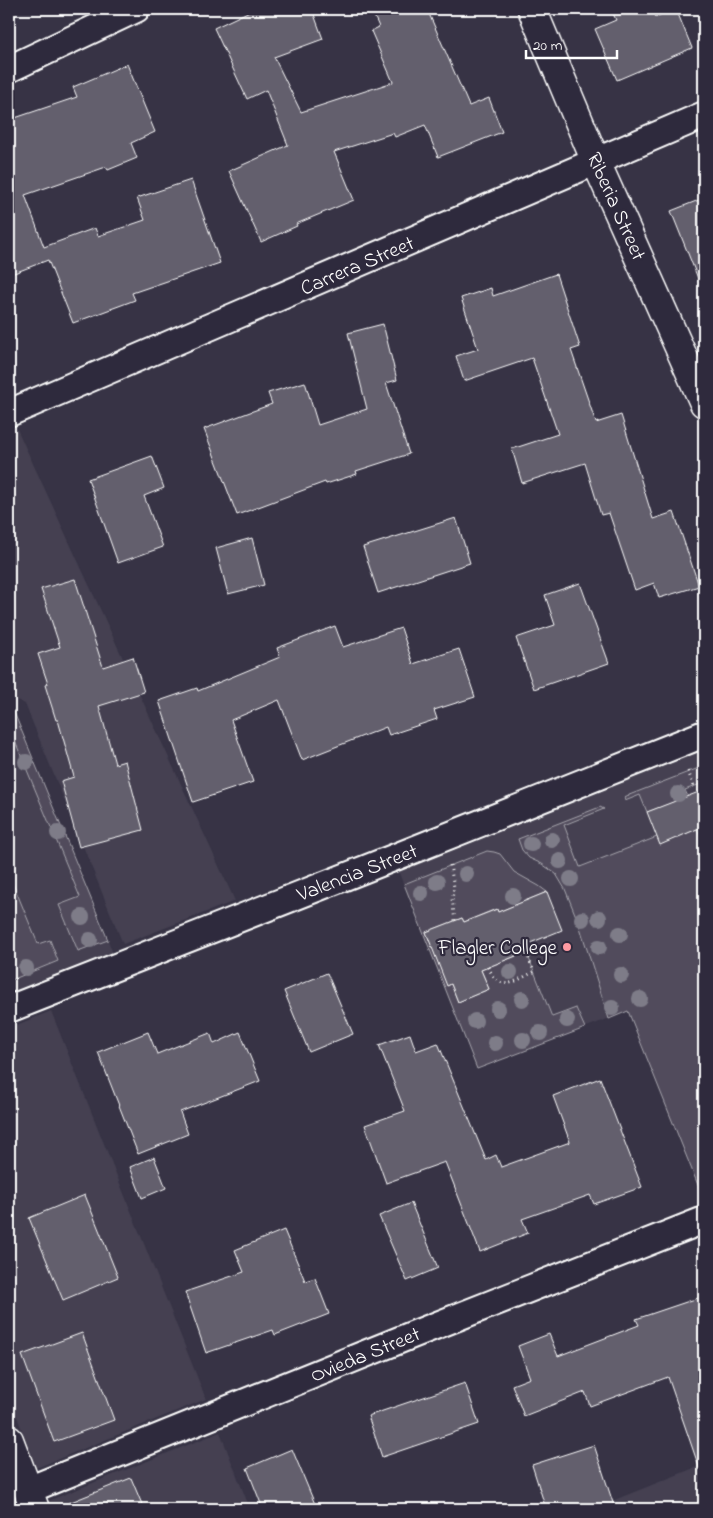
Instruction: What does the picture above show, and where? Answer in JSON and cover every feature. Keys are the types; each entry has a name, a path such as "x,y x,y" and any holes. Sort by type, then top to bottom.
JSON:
{"street":[{"path":"9,69 136,9"},
{"name":"Riberia Street","path":"532,9 596,162 704,403"},
{"name":"Carrera Street","path":"9,413 704,115"},
{"name":"Valencia Street","path":"9,1009 403,855 704,734"},
{"name":"Ovieda Street","path":"31,1500 412,1335 704,1220"},
{"path":"9,1440 31,1500"}],"path":[{"path":"687,768 694,787"},
{"path":"449,862 454,887 452,899 455,921"},
{"path":"9,896 17,892"},
{"path":"488,967 497,982 504,984 534,972 526,951"}],"shaded area":[{"path":"17,429 235,901 123,944 25,704 9,696 9,433"},
{"path":"13,710 117,965 9,1009 9,711"},
{"path":"13,710 108,940 78,951 59,905 80,897 9,727 9,711"},
{"name":"Flagler College","path":"704,734 704,1201 628,1011 477,1069 393,858"},
{"path":"704,766 704,784 685,790 688,797 647,812 640,795 625,801 624,797"},
{"path":"600,807 604,809 564,825 580,867 657,837 660,844 697,829 701,837 704,836 704,1200 628,1011 609,1019 579,924 565,889 556,874 529,858 522,850 518,839"},
{"path":"487,851 500,854 514,872 547,892 498,912 496,909 464,922 462,918 426,932 448,986 451,984 458,1002 489,989 481,970 516,956 506,933 517,928 552,1017 576,1008 585,1028 477,1069 404,884"},
{"path":"9,874 38,944 50,940 58,961 9,981"},
{"path":"51,1011 206,1399 36,1468 9,1395 9,1028"},
{"path":"220,1432 250,1509 51,1509 48,1501"},
{"path":"9,1440 35,1509 9,1509"},
{"path":"704,1464 704,1509 592,1509"}],"building":[{"path":"254,9 312,9 323,39 274,57 301,112 393,82 371,31 379,27 371,9 427,9 469,106 489,98 502,132 438,157 425,125 395,137 393,133 334,152 354,200 296,224 297,226 261,242 229,171 288,145 266,90 247,99 214,28"},
{"path":"611,9 652,9 655,17 676,9 692,48 617,80 595,29 616,20"},
{"path":"127,64 155,132 131,143 137,158 108,170 106,167 25,195 44,247 95,228 98,236 145,220 137,198 191,180 220,263 132,293 135,300 73,323 48,260 9,275 9,120 77,97 73,87"},
{"path":"704,198 704,291 703,291 671,211"},
{"path":"556,274 580,347 571,350 596,423 621,415 653,519 674,512 699,586 659,598 654,583 635,590 609,513 601,515 585,463 522,483 512,449 558,434 532,358 464,381 456,356 478,349 461,298 491,288 493,296"},
{"path":"383,324 397,380 386,383 409,454 356,471 357,474 326,484 325,482 237,515 204,429 272,404 268,393 305,382 318,425 367,409 348,333"},
{"path":"152,456 164,488 144,496 163,547 118,563 88,479"},
{"path":"456,518 470,563 378,593 363,547"},
{"path":"252,538 264,585 228,594 216,548"},
{"path":"75,579 103,667 133,657 144,692 99,706 115,764 125,761 143,830 79,847 61,781 74,777 58,720 56,720 45,685 48,684 38,654 60,647 41,589"},
{"path":"580,583 609,663 534,689 516,638 555,625 545,595"},
{"path":"335,626 343,647 401,628 413,664 459,649 475,697 434,710 437,719 389,735 386,727 302,760 279,700 231,720 253,782 193,802 159,701 197,688 198,691 280,657 277,648"},
{"path":"704,790 704,826 660,845 647,812"},
{"path":"547,892 562,930 513,950 516,956 481,970 489,989 458,1002 451,984 447,986 426,932 462,918 464,922 497,909 498,912"},
{"path":"327,973 353,1034 309,1052 284,991"},
{"path":"148,1032 157,1054 210,1033 214,1044 240,1032 260,1081 180,1112 188,1134 138,1154 98,1052"},
{"path":"410,1034 416,1051 438,1043 486,1160 496,1155 501,1167 570,1142 553,1096 600,1078 642,1187 594,1204 590,1195 522,1219 528,1233 480,1252 445,1162 386,1183 365,1125 405,1111 379,1045"},
{"path":"154,1157 166,1188 142,1198 130,1167"},
{"path":"85,1195 118,1277 63,1300 29,1218"},
{"path":"411,1203 438,1268 407,1281 379,1216"},
{"path":"284,1230 305,1281 315,1278 329,1314 275,1335 273,1330 206,1353 185,1292 244,1272 235,1250"},
{"path":"704,1296 704,1469 700,1470 668,1377 590,1406 585,1392 524,1416 512,1385 530,1378 518,1346 549,1334 558,1356 639,1325 636,1319"},
{"path":"82,1333 114,1420 54,1442 22,1355"},
{"path":"465,1383 479,1424 382,1457 368,1416"},
{"path":"594,1445 615,1509 546,1509 532,1465"},
{"path":"292,1449 317,1509 263,1509 247,1468"},
{"path":"131,1478 144,1509 56,1509 56,1508"}],"place":[{"name":"Flagler College","path":"567,947"}]}
